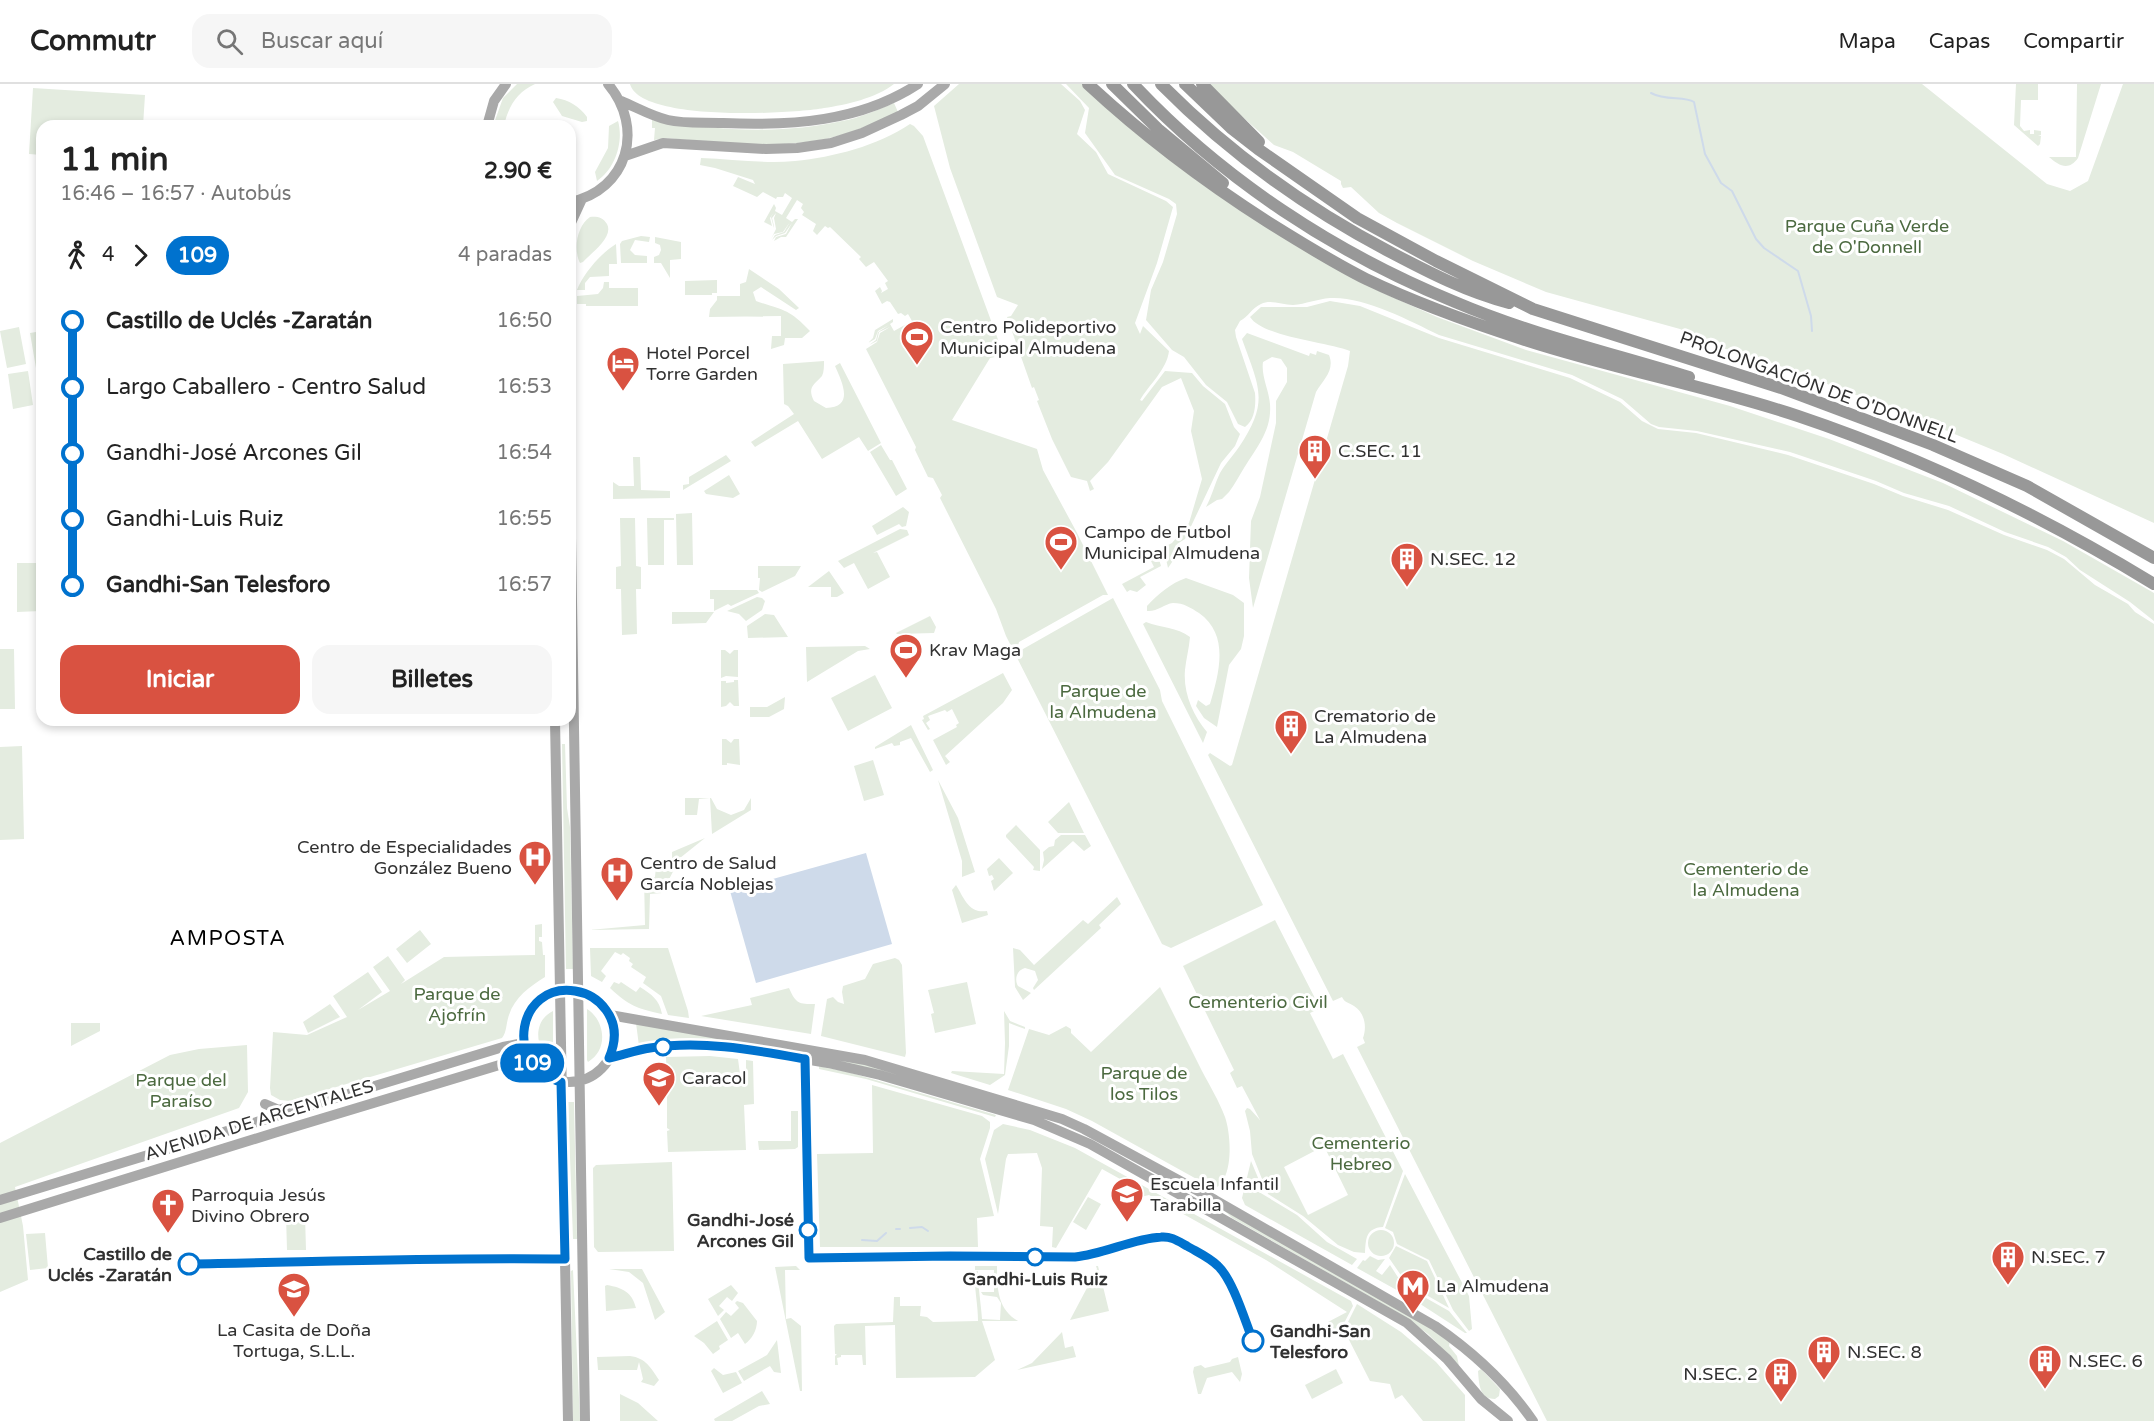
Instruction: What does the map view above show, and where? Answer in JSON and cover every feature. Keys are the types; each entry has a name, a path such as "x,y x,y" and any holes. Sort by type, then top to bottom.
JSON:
{"highway":[{"path":"1088,84 1153,139 1230,197 1366,279 1449,314 1523,340 1797,416"},
{"path":"1112,84 1176,144 1240,196 1282,225 1388,288"},
{"path":"1133,84 1176,127 1224,167 1301,223 1371,264 1456,303 1530,329 1768,402 1797,416"},
{"path":"1161,84 1208,129 1242,156 1306,204 1343,227 1435,276 1482,296 1533,309"},
{"path":"1185,84 1231,128 1284,169 1357,218 1436,261 1533,309"},
{"path":"1202,84 1284,169"},
{"name":"PROLONGACIÓN DE O'DONNELL","path":"1533,309 1781,388 1934,445 2027,486 2154,558"},
{"name":"PROLONGACIÓN DE O'DONNELL","path":"1797,416 1895,453 1970,485 2107,556 2154,584"}],"main road":[{"path":"489,120 494,101 506,84"},
{"path":"576,200 595,193 606,184 615,174 625,156 628,129 621,101 608,84"},
{"path":"621,101 669,120 736,124 792,123 852,114 895,97 918,84"},
{"path":"625,156 663,143 766,149 797,148 831,143 862,133 902,115 918,106 945,84"},
{"path":"576,212 582,199"},
{"path":"555,726 568,1421"},
{"path":"559,726 568,735 569,806 576,829"},
{"path":"574,726 585,1421"},
{"path":"560,991 578,992 593,998 610,1016 615,1041 609,1058 600,1070 579,1081 561,1082 543,1075 529,1060 523,1044 524,1026 530,1012 544,998 560,991"},
{"path":"610,1016 865,1060 1040,1111 1084,1129 1215,1200 1434,1326 1485,1364 1533,1421"},
{"name":"AVENIDA DE ARCENTALES","path":"0,1200 503,1047 523,1044"},
{"path":"609,1058 648,1048 696,1045 750,1050 854,1069 1049,1125 1090,1144 1407,1323 1436,1348 1481,1399 1508,1421"},
{"name":"AVENIDA DE ARCENTALES","path":"0,1218 506,1063 529,1060"},
{"path":"265,1104 279,1110 314,1100 320,1103"},
{"path":"182,1161 190,1154 253,1133 261,1128 267,1119"},
{"path":"562,1151 569,1184 570,1248 582,1260"},
{"path":"565,1259 582,1260"},
{"path":"565,1259 576,1270 578,1344 584,1363"}],"green space":[{"path":"517,84 535,84 523,91 514,101 506,120 495,120 503,98"},
{"path":"630,84 894,84 870,97 842,105 807,110 751,113 687,110 660,105 640,96"},
{"path":"959,84 1061,84 1080,101 1085,110 1077,134 1096,152 1108,174 1166,201 1173,207 1157,263 1135,323 1140,334 1143,326 1169,351 1168,358 1140,400 1142,401 1165,371 1192,373 1203,386 1225,404 1234,427 1240,434 1235,446 1221,463 1185,539 1177,544 1179,548 1173,561 1168,568 1166,559 1159,559 1161,566 1140,577 1146,585 1137,592 1130,590 1127,592 1122,584 1154,567 1148,555 1172,543 1189,523 1202,479 1191,431 1194,411 1181,378 1162,387 1108,462 1090,481 1094,489 1090,491 1087,481 1071,477 1052,439 1007,317 1011,316 1018,305 997,297 950,168 934,106"},
{"path":"1066,84 1082,84 1112,112 1372,288 1437,317 1526,350 1730,406 1829,439 1943,483 2063,541 2154,593 2154,621 2130,602 2080,570 2066,557 2048,547 2005,532 1949,506 1904,493 1876,481 1790,452 1697,431 1659,427 1651,424 1622,399 1572,375 1439,335 1386,310 1357,301 1330,298 1293,305 1265,303 1240,321 1235,330 1236,337 1255,393 1255,402 1253,416 1248,424 1245,427 1238,424 1227,402 1206,385 1184,357 1172,350 1146,320 1151,290 1163,262 1177,214 1176,204 1115,175 1085,133 1089,108"},
{"name":"Parque Cuña Verde de O'Donnell","path":"1209,84 1922,84 2047,184 2070,191 2088,181 2123,84 2154,84 2154,523 2003,454 1906,414 1764,360 1719,347 1680,329 1546,292 1473,261 1379,213 1351,187 1343,188 1341,181 1293,152 1274,145"},
{"path":"2016,84 2038,84 2038,100 2021,100 2020,126 2024,131 2030,130 2030,134 2034,134 2034,130 2041,131 2041,135 2038,135 2041,136 2038,146 2014,125"},
{"path":"2077,84 2101,84 2078,158 2071,165 2064,166 2049,157 2076,157"},
{"path":"33,88 145,95 143,120 36,120 36,155 29,154"},
{"path":"556,98 569,102 581,110 587,117 587,121 582,122 562,116 553,102"},
{"path":"894,103 898,112 862,128 825,139 805,142 765,145 665,138 654,140 655,128 652,128 652,120 747,130 795,128 849,120"},
{"path":"618,121 619,146 609,170 597,181 595,172 608,148 609,126"},
{"name":"Parque de la Almudena","path":"910,124 923,136 1000,345 995,357 990,358 952,420 1037,449 1043,470 1108,595 1103,595 1019,642 1016,653 1113,598 1160,690 1162,701 1263,905 1171,948 1162,944 1006,636 996,609 940,498 942,495 933,478 928,477 915,450 916,447 866,349 877,342 880,333 890,327 879,332 877,341 869,345 876,340 878,332 889,325 878,331 875,339 868,343 873,338 875,330 893,319 890,324 894,331 912,321 908,314 905,316 898,314 890,302 882,304 875,291 880,287 881,293 888,289 885,283 888,281 874,262 866,267 859,259 861,257 830,227 825,226 817,235 813,231 816,224 802,215 803,204 797,200 786,218 792,222 798,219 786,237 774,241 776,237 786,234 792,223 785,233 776,236 772,240 775,235 784,232 790,222 783,232 774,234 771,239 776,229 774,218 776,213 772,218 774,228 771,217 774,212 770,218 772,226 764,222 774,204 775,211 782,215 792,198 785,193 783,197 776,199 763,192 757,197 733,186 738,177 755,184 753,180 700,165 701,158 772,162 825,157 869,144"},
{"path":"590,217 604,220 607,224 607,234 596,249 580,263 577,251 579,232"},
{"path":"641,236 650,237 649,242 635,240 630,250 635,255 647,256 647,263 621,263 620,244 622,241"},
{"path":"655,237 681,242 681,259 670,260 670,278 661,263 654,263 654,257 659,255 661,250 660,245 655,243"},
{"path":"616,244 617,264 609,264 609,276 590,277 585,283 585,290 577,290 593,264"},
{"path":"749,269 779,289 799,308 796,310 761,287 753,292 756,301 785,311 803,324 810,331 802,338 785,338 784,345 771,349 772,336 781,336 781,316 709,317 710,309 717,300 717,296 740,296 740,284 746,282"},
{"path":"717,280 717,293 685,295 685,281"},
{"path":"604,282 609,282 609,288 638,288 638,306 577,304 577,296 598,294"},
{"name":"Cementerio de la Almudena","path":"1330,301 1360,306 1439,338 1570,378 1620,402 1642,421 1658,429 1696,433 1788,455 1948,510 2064,559 2095,585 2128,604 2135,612 2154,624 2154,1421 1547,1421 1357,1047 1365,1043 1363,1016 1358,1009 1342,997 1333,1001 1208,755 1210,753 1230,766 1232,765 1348,366 1350,351 1281,334 1257,324 1250,317 1261,307 1307,307"},
{"path":"19,327 26,364 7,368 0,331"},
{"path":"36,332 36,368 30,333"},
{"path":"1247,333 1309,356 1310,353 1316,355 1317,351 1329,355 1331,365 1316,392 1253,608 1249,578 1251,521 1260,497 1276,423 1276,401 1287,382 1287,368 1281,359 1272,357 1263,362 1270,413 1263,438 1229,492 1222,499 1206,507 1220,473 1249,431 1258,405 1257,382 1242,339"},
{"path":"824,361 822,376 811,389 814,401 826,408 835,407 841,403 844,393 843,386 835,366 840,363 881,443 868,451 859,437 822,459 798,421 755,447 751,442 794,414 784,404 783,364"},
{"path":"28,371 33,405 13,409 8,374"},
{"path":"881,445 892,460 907,489 896,496 870,452"},
{"path":"726,455 731,461 683,490 683,485 689,484 689,477"},
{"path":"633,457 640,457 641,490 670,491 670,498 613,499 613,482 619,486 634,486"},
{"path":"729,475 740,494 733,498 706,494 704,491"},
{"path":"903,507 909,512 906,526 902,527 899,524 877,535 872,526"},
{"path":"692,513 693,565 677,565 676,514"},
{"path":"620,518 635,518 636,566 641,567 641,589 636,589 637,634 622,635 621,589 616,589 616,567 621,566"},
{"path":"647,518 674,518 674,520 664,520 664,565 648,565"},
{"path":"900,529 907,530 909,535 873,553 877,552 890,577 868,589 854,563 844,568 838,561"},
{"path":"17,563 36,563 36,611 17,612"},
{"path":"758,566 801,566 795,576 762,592 759,590"},
{"path":"829,571 844,593 837,597 831,597 831,587 808,587"},
{"path":"1186,578 1233,595 1244,603 1244,636 1241,649 1229,665 1217,727 1204,718 1196,706 1198,700 1206,706 1210,704 1219,667 1218,643 1209,622 1190,608 1173,603 1147,611 1147,606 1160,593"},
{"path":"710,590 757,590 759,593 714,611 714,599 710,599"},
{"path":"757,597 765,601 762,610 746,621 739,614 727,611"},
{"path":"672,612 714,612 706,623 672,624"},
{"path":"765,614 774,615 788,637 748,638 747,626"},
{"path":"930,616 936,627 934,633 896,633"},
{"path":"1146,622 1180,631 1190,637 1185,679 1187,695 1193,711 1207,732 1203,743 1143,624"},
{"path":"865,646 870,649 858,651 807,682 806,647"},
{"path":"0,649 14,649 15,709 0,709"},
{"path":"721,650 730,654 738,650 738,677 721,678"},
{"path":"1003,673 1012,690 1003,703 945,756 950,762 946,765 933,740 957,727 959,723 952,709 947,712 945,710 928,716 930,720 926,723 930,729 928,730 922,720 923,716"},
{"path":"875,675 892,708 848,731 831,698"},
{"path":"738,680 739,706 734,706 730,702 721,707 721,681 726,681 726,683 734,682"},
{"path":"785,697 784,709 769,717 750,717 750,707 767,707"},
{"path":"911,725 933,770 930,772 911,738 900,742 900,745 894,746 892,743 875,749"},
{"path":"722,739 731,743 734,739 739,739 740,765 727,763 727,765 722,765"},
{"path":"562,744 565,744 567,808 570,827 573,969 566,969"},
{"path":"22,746 24,839 0,840 0,747"},
{"path":"873,760 884,795 864,801 854,766"},
{"path":"938,780 958,818 975,872 962,877 962,861"},
{"path":"685,798 710,798 699,799 697,815 685,815"},
{"path":"710,798 717,809 731,815 744,810 751,798 751,810 712,834"},
{"path":"1069,802 1084,833 1058,833 1048,822"},
{"path":"1016,825 1040,850 1040,871 1033,870 1034,867 1006,837"},
{"path":"1061,835 1085,835 1091,846 1084,851 1073,841 1042,869 1043,852 1054,846 1055,840"},
{"path":"705,838 680,858 662,893 650,894 649,929 589,930 645,925 644,878 655,877 656,866 672,866 672,852"},
{"path":"999,858 1013,873 994,891 991,881 994,879 992,875 989,876 987,869"},
{"path":"956,885 971,908 987,911 988,915 962,923 952,890"},
{"path":"1117,897 1121,904 1099,925 1101,928 1034,990 1038,980 1035,971 1025,968 1018,973 1016,978 1018,986 1031,993 1023,1000 1015,987 1013,948 1020,950 1034,965 1083,920 1088,924"},
{"name":"Cementerio Civil","path":"1275,920 1320,1008 1310,1013 1333,1059 1343,1054 1403,1171 1383,1227 1370,1232 1366,1239 1365,1253 1354,1252 1338,1245 1303,1216 1268,1194 1252,1154 1245,1111 1247,1108 1260,1120 1242,1086 1237,1088 1230,1073 1234,1070 1183,966","holes":["1324,1146 1348,1195 1308,1215 1284,1167"]},
{"name":"Parque de Ajofrín","path":"542,924 542,937 539,937 539,941 542,942 543,955 545,955 545,977 528,989 515,1003 502,1038 289,1101 280,1100 271,1095 273,1032 307,1035 347,1017 333,996 368,972 382,992 358,1010 390,991 373,967 388,956 405,980 401,984 444,957 535,955 535,925"},
{"path":"420,930 431,944 407,963 396,949"},
{"path":"590,948 668,948 689,1018 668,1015 661,996 643,983 646,977 631,967 633,964 629,961 630,958 623,953 621,955 615,952 601,971 606,976 602,982 591,976"},
{"path":"895,958 902,965 905,1057 821,1036 827,999 833,997 844,1004 843,986 865,979 873,964"},
{"path":"614,982 619,984 621,982 636,992 640,987 657,1001 662,1014 639,1008 622,999 610,988"},
{"path":"967,982 976,1024 935,1033 931,1014 934,1013 928,990"},
{"name":"Parque de los Tilos","path":"1160,987 1225,1117 1230,1155 1226,1175 1216,1188 1092,1121 1066,1109 1008,1090 1029,1029 1049,1035 1066,1026 1091,1052"},
{"path":"789,988 799,1002 815,1004 811,1034 701,1016 752,1005 750,998"},
{"path":"330,1004 340,1017 308,1033 303,1022"},
{"path":"587,1009 598,1020 602,1035 599,1050 588,1062 587,1060"},
{"path":"553,1011 552,1064 542,1051 538,1036 541,1022"},
{"path":"1004,1011 1010,1021 1025,1027 1025,1029 1009,1023 1005,1075 990,1085 951,1073 952,1071 1004,1074"},
{"path":"71,1023 100,1023 100,1031 71,1046"},
{"path":"636,1023 845,1059 999,1103 740,1045 692,1042 639,1046"},
{"name":"Parque del Paraíso","path":"247,1045 248,1092 239,1108 15,1187 23,1226 28,1280 0,1292 0,1143 170,1055 199,1049"},
{"path":"710,1056 738,1059 740,1074 746,1074 746,1060 753,1061 754,1104 744,1105 746,1150 668,1152 667,1131 670,1130 667,1128 667,1088 669,1086 667,1085 666,1057"},
{"path":"819,1066 848,1072 996,1115 995,1117 866,1079 819,1069"},
{"path":"872,1085 982,1116 990,1122 980,1159 994,1216 977,1218 978,1247 820,1247 817,1154 873,1153"},
{"path":"568,1102 574,1102 577,1239 573,1239"},
{"path":"791,1111 798,1111 798,1147 759,1150 758,1141 791,1141"},
{"path":"1003,1124 1030,1130 1075,1148 1351,1301 1353,1306 1341,1329 1334,1333 1328,1322 1347,1312 1266,1260 1149,1195 1115,1203 1114,1197 1140,1190 1102,1169 1056,1248 1052,1247 1053,1227 1040,1226 1042,1168 1037,1153 1008,1154 998,1214 985,1159 994,1130"},
{"path":"1251,1161 1264,1192 1258,1189 1259,1192 1297,1215 1327,1242 1357,1259 1352,1265 1245,1205 1242,1198"},
{"path":"672,1162 674,1251 598,1252 594,1247 593,1168 596,1165"},
{"path":"1405,1174 1469,1296 1472,1329 1469,1331 1453,1310 1429,1260 1397,1244 1393,1232 1385,1228"},
{"path":"1088,1197 1101,1204 1086,1230 1073,1222"},
{"path":"1225,1211 1386,1300 1450,1341 1449,1346 1457,1356 1459,1366 1428,1334 1402,1315 1232,1218"},
{"path":"286,1215 305,1215 306,1250 287,1250"},
{"path":"1381,1230 1390,1234 1394,1243 1390,1252 1381,1256 1372,1252 1368,1243 1372,1234"},
{"path":"45,1233 48,1268 30,1270 26,1234"},
{"path":"1396,1246 1427,1261 1449,1308 1407,1284 1389,1258"},
{"path":"1370,1256 1378,1260 1385,1259 1376,1271 1382,1275 1390,1265 1403,1285 1449,1311 1467,1333 1357,1268 1363,1260 1365,1261"},
{"path":"796,1266 800,1270 785,1270 786,1319 791,1318 801,1326 802,1391 800,1391 775,1267"},
{"path":"975,1266 997,1266 998,1289 1002,1304 1018,1321 982,1321 995,1360 975,1377 896,1378 895,1325 865,1326 866,1365 863,1365 862,1355 841,1355 837,1358 838,1365 835,1365 837,1354 835,1354 834,1326 836,1324 893,1322 894,1297 900,1297 900,1306 921,1306 920,1316 927,1317 933,1322 978,1321 975,1272 978,1271 982,1319 1000,1320 1001,1303 997,1297 983,1295 981,1292 994,1292 994,1270 975,1270"},
{"path":"1096,1266 1098,1266 1109,1311 1070,1320 1097,1269"},
{"path":"609,1269 642,1269 665,1312 655,1320 643,1283 629,1272"},
{"path":"573,1270 580,1421 573,1421 571,1271"},
{"path":"731,1285 738,1293 732,1301 727,1297 719,1306 724,1310 718,1316 708,1299"},
{"path":"605,1286 626,1292 632,1298 636,1308 606,1311"},
{"path":"737,1301 743,1303 757,1321 754,1334 745,1344 738,1333 731,1338 720,1319 726,1312 731,1316 739,1308 735,1303"},
{"path":"1357,1304 1401,1332 1436,1362 1465,1395 1465,1421 1423,1421 1402,1395 1395,1399 1390,1384 1370,1381 1344,1330"},
{"path":"717,1321 728,1340 713,1354 694,1336"},
{"path":"1062,1332 1065,1348 1073,1346 1076,1357 1017,1370 1032,1363"},
{"path":"777,1340 781,1373 774,1372 770,1366 744,1381 738,1371 767,1355"},
{"path":"630,1356 644,1361 651,1368 659,1380 654,1386 641,1382 643,1379 639,1362 637,1370 598,1370 597,1357"},
{"path":"1238,1357 1242,1374 1240,1382 1232,1372 1207,1378 1201,1394 1198,1394 1194,1367 1201,1365 1205,1368 1230,1362"},
{"path":"714,1368 723,1375 736,1372 742,1383 723,1393 711,1371"},
{"path":"1336,1369 1343,1383 1312,1399 1305,1385"},
{"path":"1481,1369 1500,1389 1499,1396 1495,1399 1486,1396 1481,1390 1478,1371"},
{"path":"762,1391 770,1404 759,1406 732,1421 715,1421 714,1419"},
{"path":"620,1394 638,1403 658,1421 620,1421"}],"water":[{"path":"866,853 892,944 756,983 730,891"}],"waterway":[{"path":"1651,93 1694,102 1705,154 1721,183 1732,191 1756,239 1764,248 1798,271 1811,316 1812,331"},
{"path":"910,1228 922,1227 928,1231"},
{"path":"862,1240 877,1241 886,1233"}],"bus line":[{"name":"109","path":"189,1264 339,1262 385,1259 565,1259 561,1082 543,1075 529,1060 523,1044 523,1035 526,1019 539,1001 560,991 569,991 586,994 593,998 610,1016 615,1041 609,1058 648,1048 696,1045 750,1050 805,1059 809,1258 1075,1257 1093,1255 1158,1237 1173,1238 1208,1258 1226,1275 1253,1341"}],"place":[{"name":"Centro Polideportivo Municipal Almudena","path":"917,366"},
{"name":"Hotel Porcel Torre Garden","path":"623,392"},
{"name":"C.SEC. 11","path":"1315,480"},
{"name":"Campo de Futbol Municipal Almudena","path":"1061,571"},
{"name":"N.SEC. 12","path":"1407,588"},
{"name":"Krav Maga","path":"906,679"},
{"name":"Crematorio de La Almudena","path":"1291,755"},
{"name":"Centro de Especialidades González Bueno","path":"535,886"},
{"name":"Centro de Salud García Noblejas","path":"617,902"},
{"name":"Caracol","path":"659,1107"},
{"name":"Escuela Infantil Tarabilla","path":"1127,1223"},
{"name":"Gandhi-José Arcones Gil","path":"808,1230"},
{"name":"Parroquia Jesús Divino Obrero","path":"168,1234"},
{"name":"Gandhi-Luis Ruiz","path":"1035,1257"},
{"name":"Castillo de Uclés -Zaratán","path":"189,1264"},
{"name":"N.SEC. 7","path":"2008,1286"},
{"name":"La Almudena","path":"1413,1315"},
{"name":"La Casita de Doña Tortuga, S.L.L.","path":"294,1318"},
{"name":"Gandhi-San Telesforo","path":"1253,1341"},
{"name":"N.SEC. 8","path":"1824,1381"},
{"name":"N.SEC. 6","path":"2045,1390"},
{"name":"N.SEC. 2","path":"1781,1403"}],"district":[{"name":"AMPOSTA","path":"228,938"}],"park label":[{"name":"Cementerio Hebreo","path":"1361,1153"}]}
